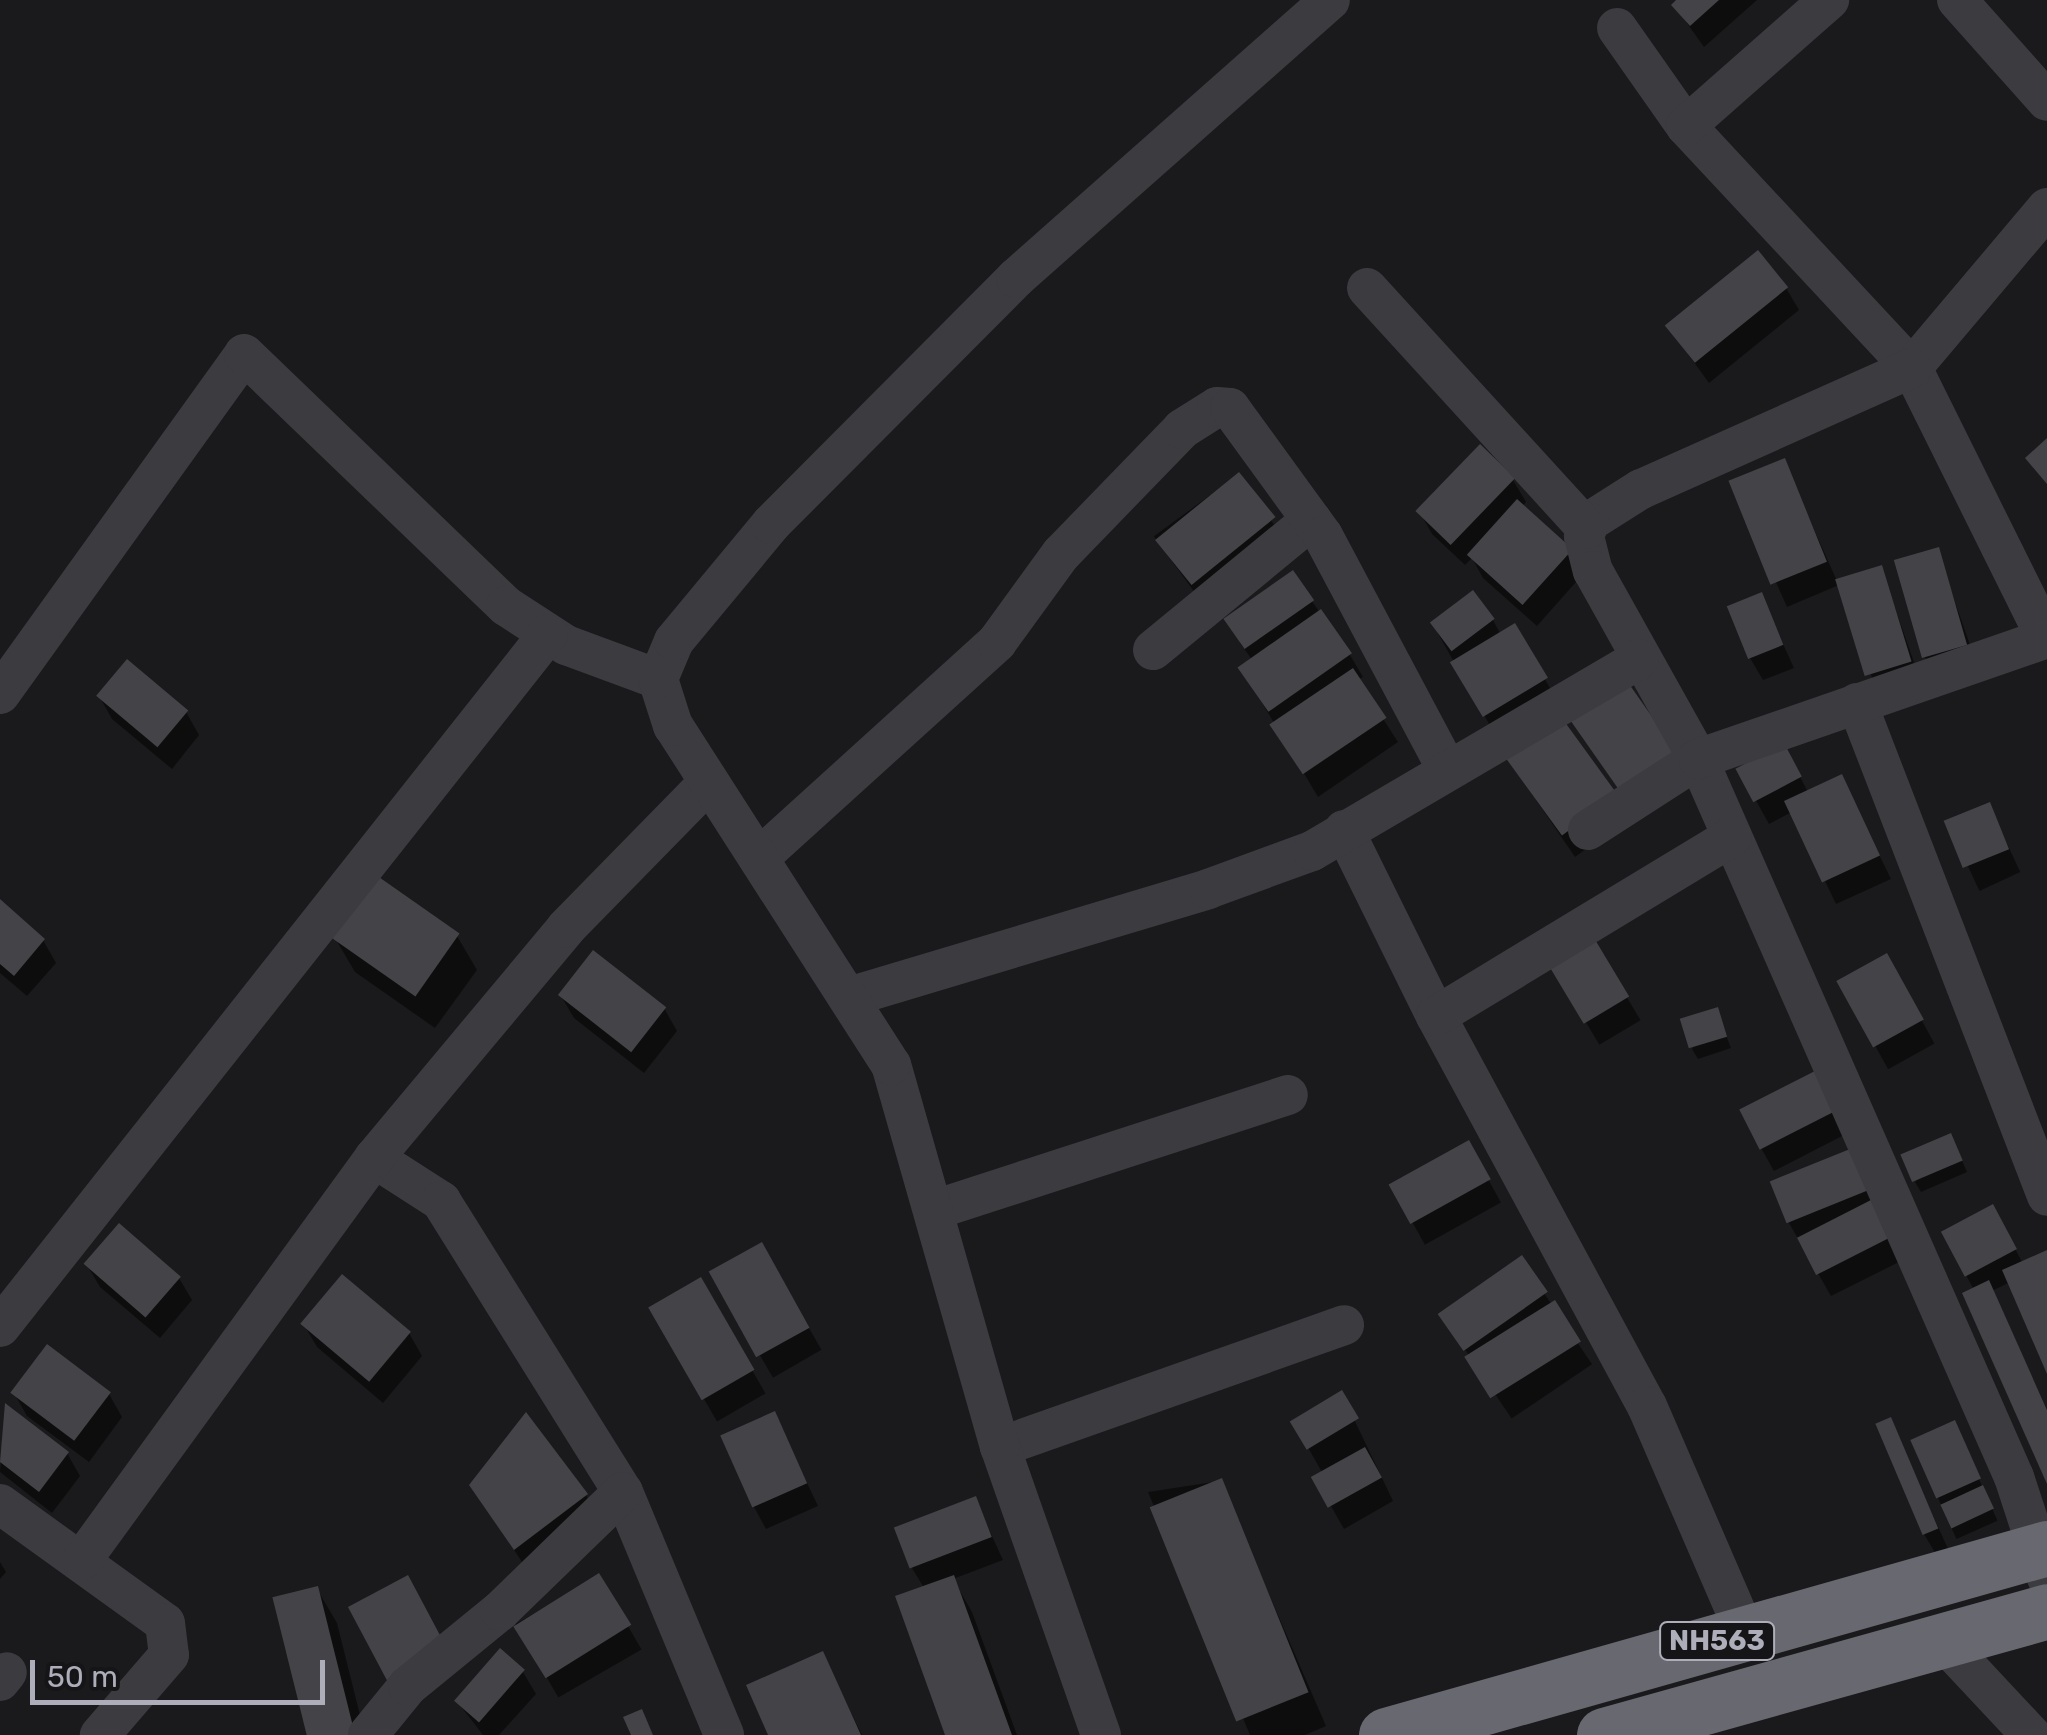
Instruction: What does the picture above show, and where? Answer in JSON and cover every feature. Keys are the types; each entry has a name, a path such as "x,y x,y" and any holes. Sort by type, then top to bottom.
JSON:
{"highway":[{"name":"NH563","path":"1386,1735 1745,1633 2044,1559"},
{"name":"NH563","path":"1604,1735 2047,1610"}],"street":[{"path":"1101,1735 1000,1447 891,1065 674,726 658,679 674,641 784,510 1016,278 1330,0"},
{"path":"1686,126 1829,0"},
{"path":"1957,0 2047,101"},
{"path":"1588,830 1698,758 2047,638 1912,368 1686,126 1617,28"},
{"path":"1587,529 1641,489 1912,368 2047,208"},
{"path":"1367,288 1587,529 1593,571 1698,758 2014,1477 2044,1559"},
{"path":"0,694 244,354 506,606 548,634 658,679"},
{"path":"759,858 997,642 1061,554 1206,410 1230,408 1312,520 1448,771"},
{"path":"1153,650 1312,520"},
{"path":"0,1327 548,634"},
{"path":"849,997 1208,889 1312,851 1639,659"},
{"path":"1857,703 2047,1196"},
{"path":"82,1560 374,1158 566,928 709,782"},
{"path":"1344,830 1436,1016 1647,1406 1745,1633"},
{"path":"1436,1016 1732,837"},
{"path":"934,1210 1288,1094"},
{"path":"374,1158 441,1202 624,1492 724,1735"},
{"path":"1000,1447 1344,1324"},
{"path":"368,1735 408,1686 500,1611 624,1492"},
{"path":"0,1504 143,1602 165,1623 171,1642 169,1655 128,1710 104,1725 100,1735"},
{"path":"1943,1642 2031,1735"}],"building":[{"path":"1676,0 1719,0 1690,26 1671,5"},
{"path":"1758,250 1788,287 1695,363 1665,326"},
{"path":"2047,438 2047,484 2025,458"},
{"path":"1480,444 1515,478 1451,545 1415,511"},
{"path":"1785,458 1827,562 1770,585 1728,481"},
{"path":"1239,472 1276,517 1192,585 1155,540"},
{"path":"1517,499 1573,549 1523,605 1467,555"},
{"path":"1939,547 1967,645 1922,658 1894,560"},
{"path":"1882,565 1912,662 1865,676 1835,579"},
{"path":"1293,570 1314,600 1245,649 1223,619"},
{"path":"1473,590 1495,619 1452,651 1430,622"},
{"path":"1762,592 1783,645 1748,659 1727,606"},
{"path":"1321,609 1352,653 1268,712 1237,668"},
{"path":"1515,623 1548,678 1483,717 1450,662"},
{"path":"127,659 188,710 157,747 96,696"},
{"path":"1353,668 1387,718 1303,774 1269,724"},
{"path":"1627,681 1677,752 1620,792 1570,721"},
{"path":"1559,714 1618,795 1562,835 1503,755"},
{"path":"1784,743 1802,777 1753,802 1735,769"},
{"path":"1842,774 1880,856 1822,883 1784,801"},
{"path":"1990,802 2009,849 1963,868 1944,821"},
{"path":"376,875 460,934 415,997 332,938"},
{"path":"0,899 45,939 14,976 0,964"},
{"path":"1588,928 1629,997 1584,1024 1543,955"},
{"path":"593,950 666,1007 631,1052 558,995"},
{"path":"1887,953 1924,1019 1873,1048 1836,981"},
{"path":"1718,1007 1727,1037 1689,1048 1680,1019"},
{"path":"1815,1071 1835,1111 1760,1150 1739,1110"},
{"path":"1951,1133 1963,1161 1912,1182 1900,1154"},
{"path":"1469,1140 1491,1179 1410,1224 1389,1185"},
{"path":"1855,1147 1872,1189 1787,1223 1770,1181"},
{"path":"1871,1200 1890,1237 1816,1275 1797,1238"},
{"path":"1993,1204 2017,1249 1965,1277 1941,1232"},
{"path":"119,1223 181,1277 145,1318 84,1264"},
{"path":"762,1242 810,1328 756,1357 709,1272"},
{"path":"2047,1250 2047,1374 2002,1270"},
{"path":"1522,1255 1548,1292 1463,1351 1438,1314"},
{"path":"342,1274 411,1332 369,1382 300,1324"},
{"path":"701,1277 755,1370 702,1400 648,1308"},
{"path":"1989,1280 2047,1410 2047,1484 1962,1293"},
{"path":"1555,1300 1581,1342 1490,1398 1464,1357"},
{"path":"47,1344 111,1392 74,1441 10,1393"},
{"path":"1342,1390 1359,1418 1307,1450 1290,1421"},
{"path":"5,1403 69,1452 39,1492 0,1462"},
{"path":"775,1411 807,1483 752,1508 720,1435"},
{"path":"526,1412 588,1494 514,1550 469,1485"},
{"path":"1891,1417 1938,1528 1923,1535 1875,1424"},
{"path":"1955,1420 1981,1478 1936,1498 1910,1440"},
{"path":"1365,1447 1382,1478 1328,1508 1311,1477"},
{"path":"1222,1478 1309,1692 1236,1721 1150,1507"},
{"path":"1983,1485 1994,1509 1951,1528 1940,1505"},
{"path":"976,1496 992,1537 910,1569 894,1528"},
{"path":"599,1573 631,1625 546,1678 513,1627"},
{"path":"408,1575 447,1648 387,1680 348,1607"},
{"path":"954,1575 1012,1735 945,1735 895,1596"},
{"path":"318,1586 355,1735 307,1735 272,1597"},
{"path":"500,1648 525,1670 479,1722 454,1701"},
{"path":"823,1651 861,1735 768,1735 746,1685"},
{"path":"642,1709 653,1735 631,1735 623,1717"}]}
